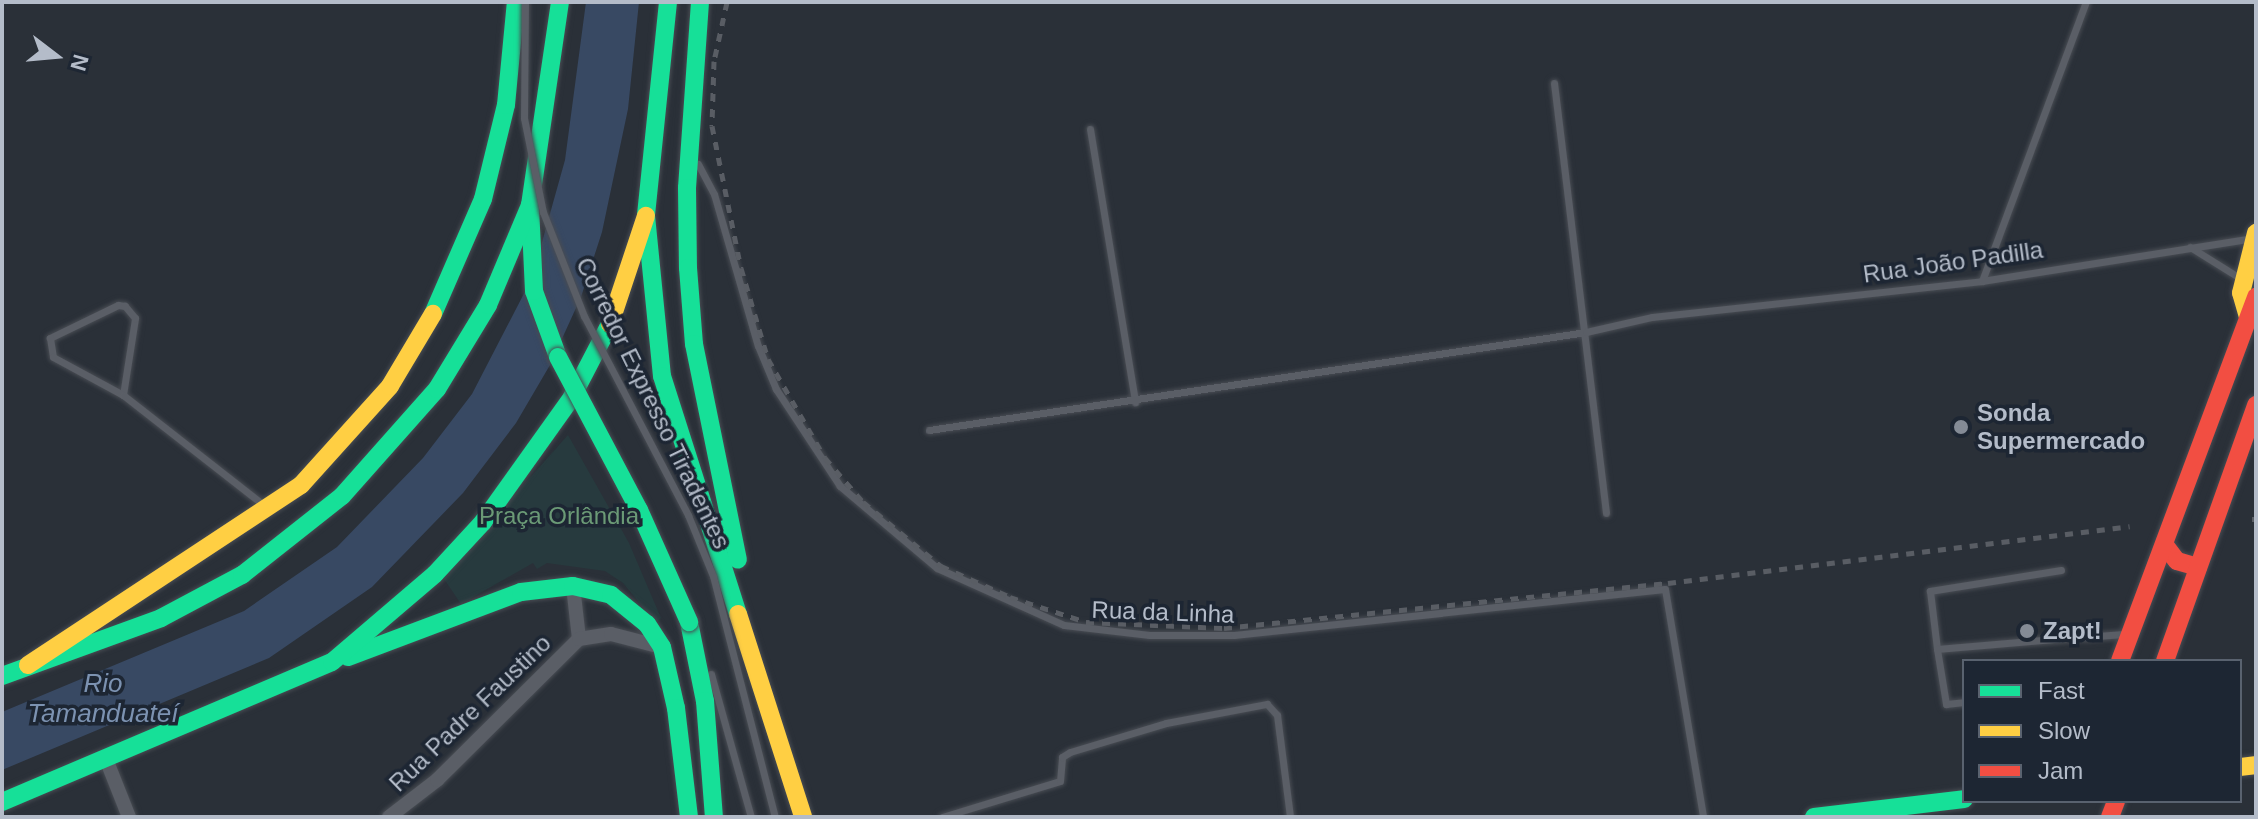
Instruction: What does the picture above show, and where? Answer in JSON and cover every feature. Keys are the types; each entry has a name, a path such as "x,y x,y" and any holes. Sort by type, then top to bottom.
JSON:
{"main road":[{"path":"28,665 59,640 269,510 338,450 375,405 429,324 483,199 506,105 516,2"},
{"path":"560,2 530,205 534,291 550,340 639,510 689,622 695,648 714,817"},
{"path":"332,662 435,574 483,522 572,397 615,314 646,216 668,2"},
{"path":"700,2 690,152 688,268 694,344 756,659"},
{"path":"2,676 161,618 242,575 342,496 394,442 437,389 488,305 530,205"},
{"path":"646,216 662,376 756,659 803,817"},
{"path":"2248,317 2241,300 2255,236"},
{"path":"2121,659 2256,297"},
{"path":"2166,659 2256,405"},
{"path":"2164,544 2177,561 2198,567"},
{"path":"2,802 332,662 521,592 573,586 599,590 623,603 662,647 676,708 689,817"},
{"path":"1814,817 1962,799"}],"street":[{"name":"Rua Padre Faustino","path":"573,586 579,639"},
{"name":"Rua Padre Faustino","path":"389,817 437,780 579,639 611,634 662,647"},
{"path":"106,759 129,817"}],"lane":[{"name":"Corredor Expresso Tiradentes","path":"525,2 524,118 543,212 584,316 688,515 713,576 775,817"},
{"path":"1982,281 2086,2"},
{"path":"1554,83 1606,513"},
{"path":"1090,129 1135,402"},
{"name":"Rua da Linha","path":"690,152 714,194 758,346 776,389 840,486 937,568 1064,625 1149,635 1234,635 1665,589 1703,817"},
{"name":"Rua João Padilla","path":"929,430 1135,402 1586,332 1652,317 1982,281 2255,236"},
{"path":"2190,247 2243,280"},
{"path":"123,395 135,318 125,306 118,305 50,338 53,357 123,395 269,510"},
{"path":"1962,702 1946,704 1930,591 2061,570"},
{"path":"1937,649 2130,633"},
{"path":"695,648 715,681 751,817"},
{"path":"942,817 1060,781 1067,753 1166,723 1267,704 1278,721 1290,817"}],"green space":[{"name":"Praça Orlândia","path":"568,435 629,543 661,618 656,623 623,583 605,571 547,563 537,569 533,563 461,604 442,576"}],"water":[{"name":"Rio Tamanduateí","path":"586,2 639,2 628,109 602,232 581,297 550,365 516,423 463,493 372,587 269,658 2,770 2,712 244,611 337,547 423,458 472,394 532,278 565,160"}],"railway":[{"path":"727,2 714,61 712,126 741,268 768,359 825,458 863,502 941,566 1010,597 1086,622 1224,628 1668,583 2129,526"}],"traffic: fast":[{"path":"433,314 483,199 506,105 516,2"},
{"path":"558,357 534,291 530,205 560,2"},
{"path":"668,2 646,216 662,376 738,614"},
{"path":"700,2 687,188 688,268 694,344 738,560"},
{"path":"2,676 161,618 242,575 342,496 437,389 488,305 530,205"},
{"path":"2,802 332,662 435,574 483,522 572,397 610,324"},
{"path":"558,357 639,510 689,622"},
{"path":"348,657 521,592 573,586 611,595 647,624 662,647 676,708 689,817"},
{"path":"689,622 705,701 714,817"},
{"path":"1814,817 1962,799"}],"traffic: slow":[{"path":"610,324 646,216"},
{"path":"2248,317 2241,293 2256,233"},
{"path":"28,665 301,485 390,386 433,314"},
{"path":"738,614 803,817"},
{"path":"2242,767 2256,765"}],"traffic: jam":[{"path":"2121,659 2256,297"},
{"path":"2166,659 2256,405"},
{"path":"2164,544 2177,561 2198,567"},
{"path":"2110,817 2115,803"}],"place":[{"name":"Sonda Supermercado","path":"1961,427"},
{"name":"Zapt!","path":"2027,631"}]}
